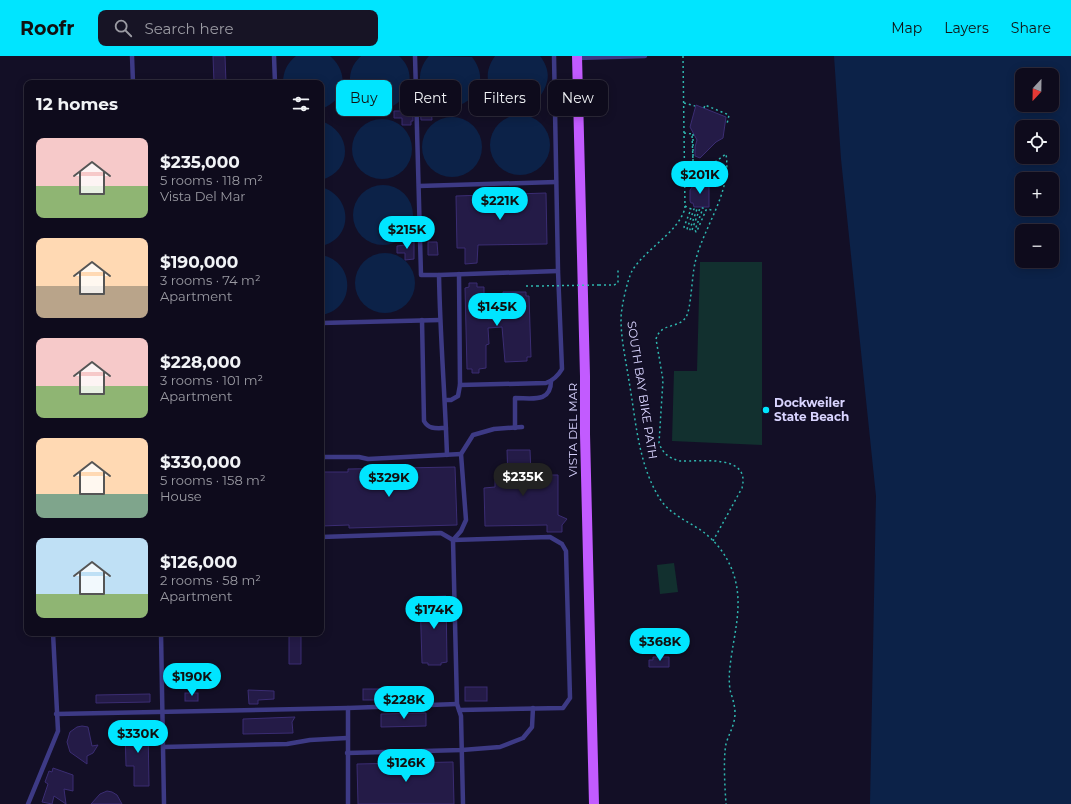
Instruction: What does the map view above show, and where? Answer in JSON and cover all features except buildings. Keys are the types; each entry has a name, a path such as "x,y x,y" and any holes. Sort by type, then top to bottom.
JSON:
{"main road":[{"name":"VISTA DEL MAR","path":"578,57 594,804"}],"lane":[{"path":"132,56 133,80"},
{"path":"274,56 275,80"},
{"path":"415,56 420,276 558,271"},
{"path":"460,385 546,383 558,376 562,369 558,271 554,56"},
{"path":"578,57 645,56"},
{"path":"419,186 556,182"},
{"path":"445,400 451,400 458,396 460,385 459,274"},
{"path":"439,275 447,455"},
{"path":"422,320 424,421 427,426 432,428 446,428"},
{"path":"324,323 440,320"},
{"path":"515,428 515,398 542,397 548,394 551,389 551,381"},
{"path":"463,804 462,716 457,704 453,540 461,531 466,520 461,454 474,435 494,429 522,427"},
{"path":"324,457 359,457 368,459 461,454"},
{"path":"324,537 441,533 453,540 550,537 562,544 566,551 570,698 563,708 459,710"},
{"path":"28,804 58,731 53,636"},
{"path":"161,636 164,804"},
{"path":"56,714 348,708 457,704"},
{"path":"348,708 348,804"},
{"path":"347,753 462,750 500,747 523,738 532,727 533,708"},
{"path":"163,747 287,744 310,740 347,738"}],"path":[{"name":"SOUTH BAY BIKE PATH","path":"682,56 685,164 684,212 678,222 632,271 623,303 621,328 642,461 648,477 661,501 670,511 700,530 720,548 732,568 739,597 729,672 729,684 735,712 734,724 726,744 726,804"},
{"path":"684,103 695,106"},
{"path":"704,108 705,105 729,115 727,124"},
{"path":"684,133 692,134 693,160 693,134 695,135"},
{"path":"685,164 715,162 726,154 727,161 719,203 696,259 692,276 688,315 682,322 660,331 657,336 656,342 663,380 659,443 666,455 672,459 680,461 730,462 735,465 742,474 742,488 713,541"},
{"path":"685,183 724,182"},
{"path":"685,206 691,209 684,227 685,229 687,228 694,209 697,209 690,231 692,230 700,208 703,208 695,230 696,232 706,210 708,209 715,212"},
{"path":"526,286 614,285 618,283 618,270"}],"green space":[{"path":"700,262 762,262 762,445 672,441 674,371 697,371"},
{"path":"674,563 678,592 660,594 657,565"}],"water":[{"path":"296,56 330,56 341,70 343,78 343,80 336,80 336,100 324,108 324,80 283,80 286,68"},
{"path":"361,56 399,56 407,66 410,76 410,80 400,80 400,100 397,103 392,106 392,80 350,80 350,74 353,66"},
{"path":"429,56 472,57 479,72 479,80 469,80 469,99 461,104 461,80 420,80 420,73 424,62"},
{"path":"495,56 540,56 546,66 548,78 540,95 540,80 489,80 488,71"},
{"path":"834,56 1071,56 1071,804 870,804 876,496 841,159"},
{"path":"526,116 537,120 545,128 549,139 549,151 545,162 537,170 531,173 520,175 509,173 503,170 495,162 492,156 490,145 492,134 495,128 503,120 509,117"},
{"path":"452,117 469,122 477,130 482,147 477,164 469,172 452,177 435,172 427,164 422,147 427,130 435,122"},
{"path":"382,119 399,124 407,132 412,149 407,166 399,174 382,179 365,174 357,166 352,149 357,132 365,124"},
{"path":"324,122 339,133 345,151 344,160 332,175 324,179"},
{"path":"383,185 400,190 408,198 413,215 408,232 400,240 383,245 366,240 358,232 353,215 358,198 366,190"},
{"path":"324,188 332,192 339,199 344,208 344,227 332,242 324,245"},
{"path":"385,253 402,258 410,266 415,283 410,300 402,308 385,313 368,308 360,300 355,283 360,266 368,258"},
{"path":"324,256 332,259 341,266 346,275 346,295 341,304 332,311 324,314"}],"place":[{"name":"Dockweiler State Beach","path":"766,410"}]}
